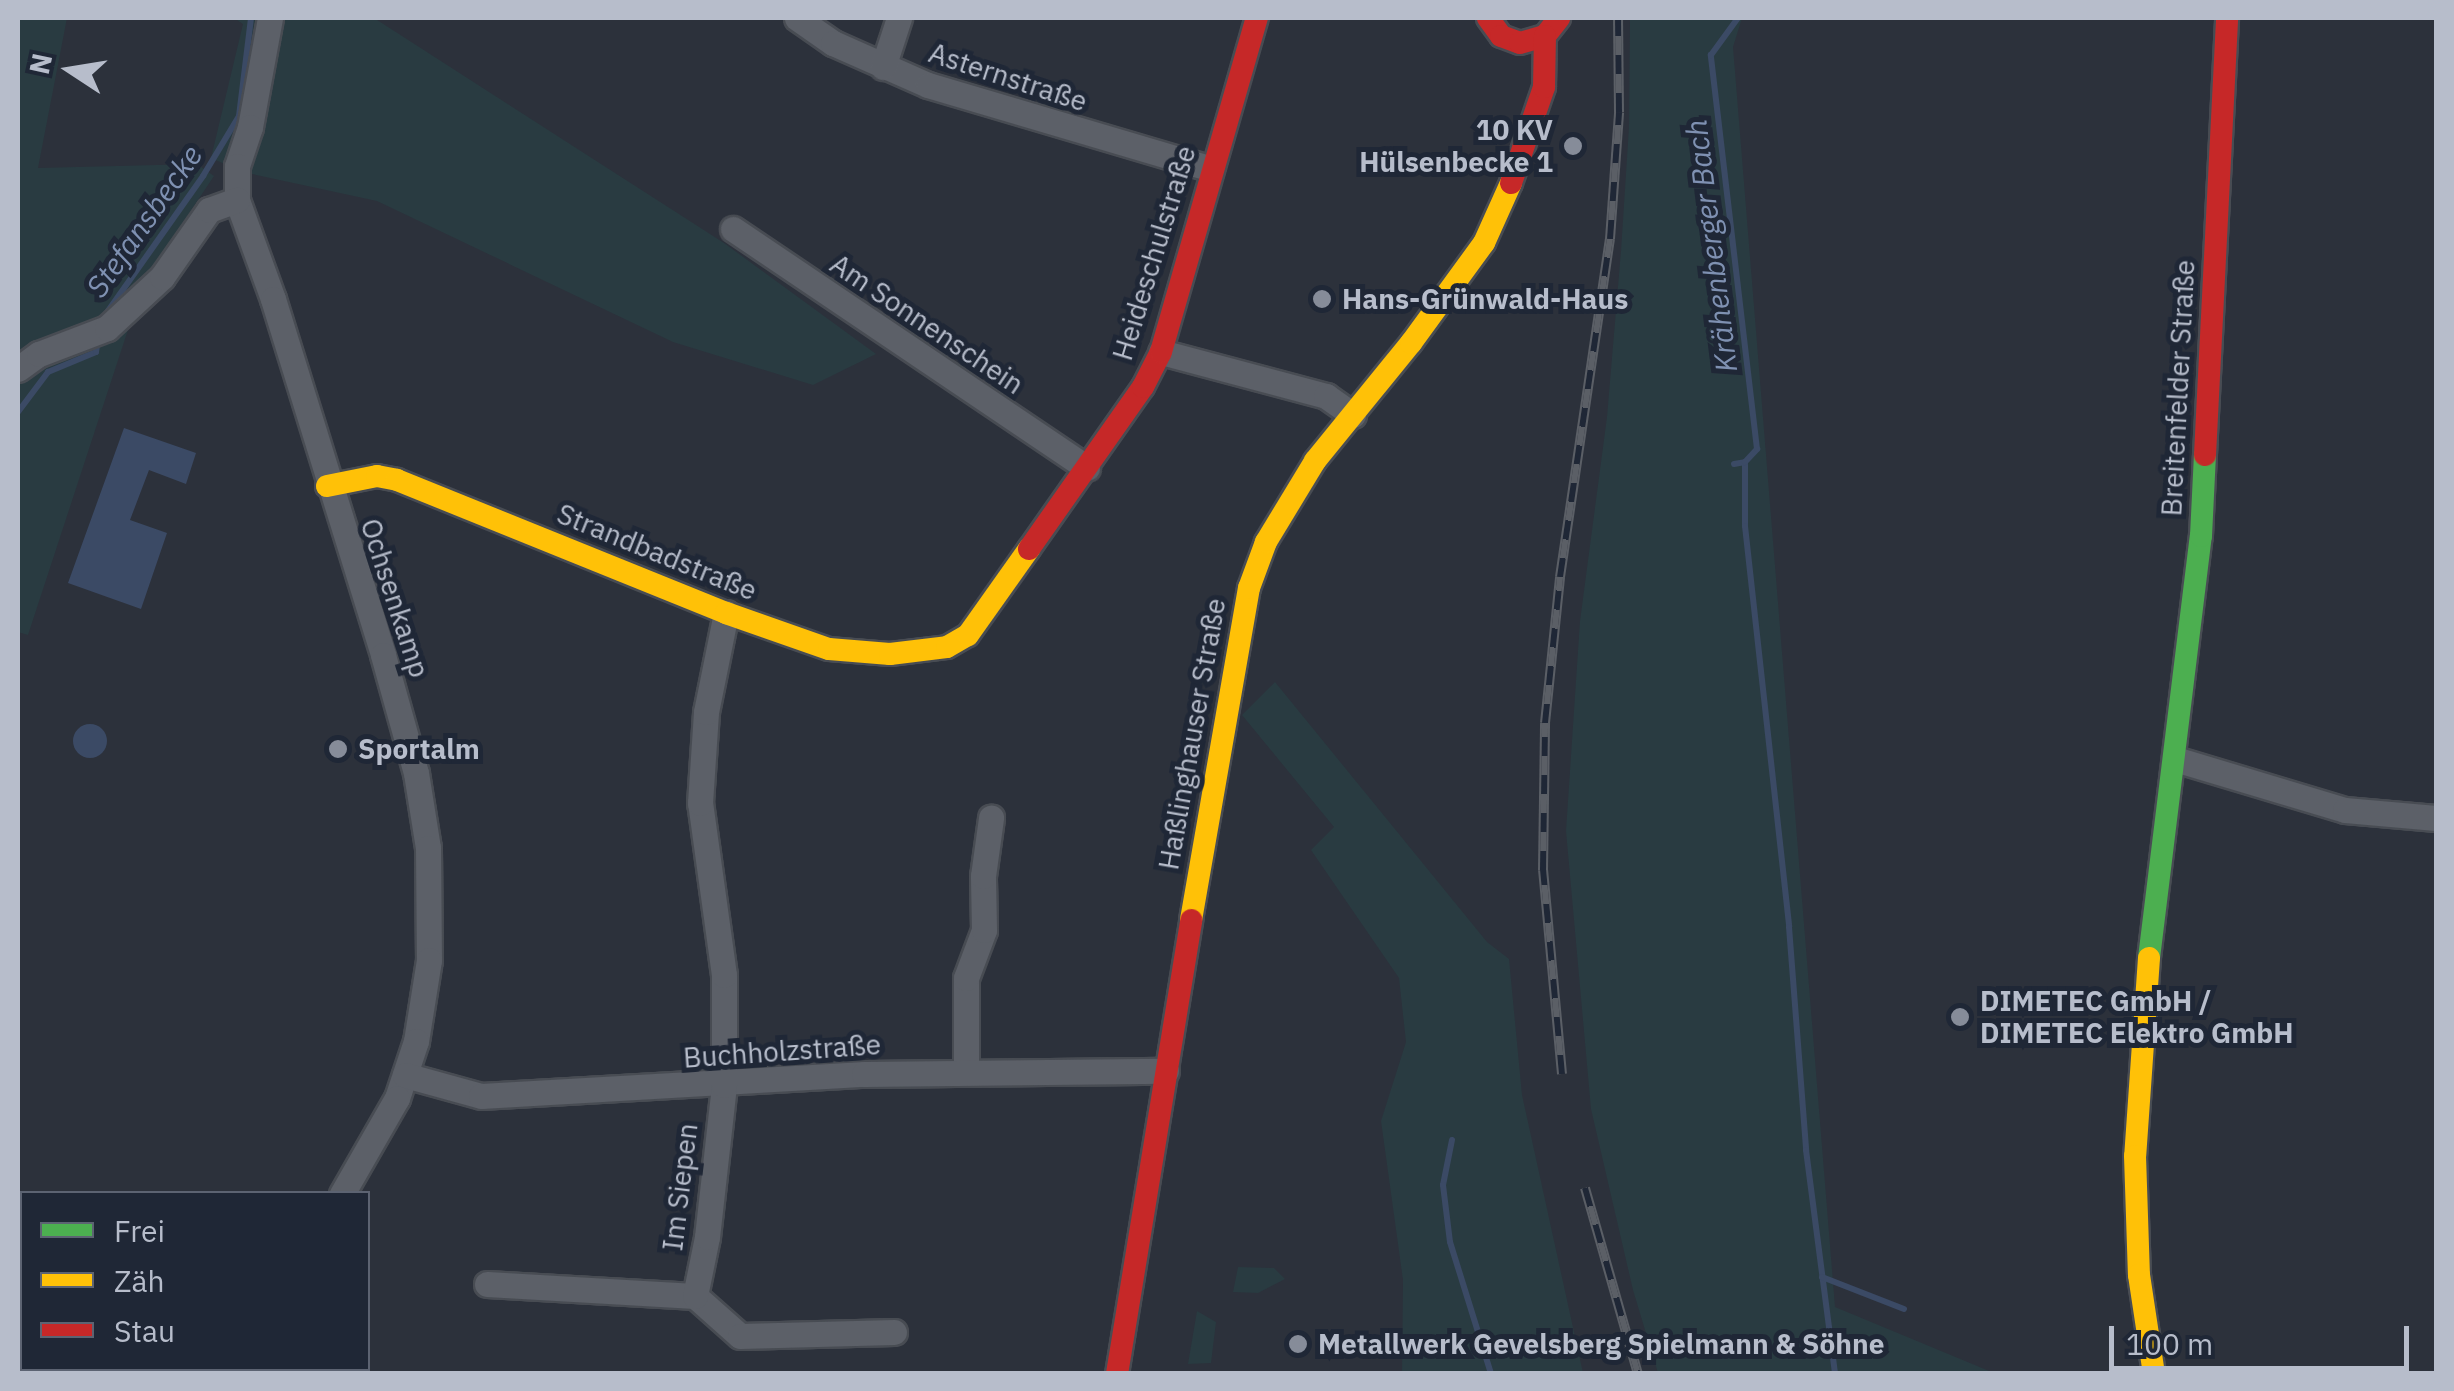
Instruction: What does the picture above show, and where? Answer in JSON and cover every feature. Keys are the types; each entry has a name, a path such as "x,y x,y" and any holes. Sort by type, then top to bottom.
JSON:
{"street":[{"name":"Ochsenkamp","path":"270,18 250,127 237,166 237,200 273,298 416,773 428,848 429,960 422,1013 405,1076 365,1160 344,1191"},
{"name":"Asternstraße","path":"797,18 833,43 883,67 1070,129 1211,169"},
{"path":"883,67 899,18"},
{"name":"Heideschulstraße","path":"968,636 1144,387 1161,352 1256,18"},
{"path":"1488,18 1502,36 1517,42 1556,25"},
{"name":"Breitenfelder Straße","path":"2154,1374 2139,1275 2135,1156 2143,1004 2201,536 2226,18"},
{"name":"Haßlinghauser Straße","path":"1117,1373 1249,588 1266,542 1294,493 1484,243 1513,184 1544,87 1556,25"},
{"name":"Haßlinghauser Straße","path":"1517,42 1533,123"},
{"path":"18,369 39,354 99,331 162,276 209,210 237,200"},
{"name":"Am Sonnenschein","path":"733,229 1087,468"},
{"path":"1161,352 1326,396 1353,415"},
{"name":"Strandbadstraße","path":"328,486 376,476 397,480 726,613 830,649 933,652 968,636"},
{"name":"Im Siepen","path":"695,1296 707,1237 724,1085 724,975 700,803 706,712 726,613"},
{"path":"2175,759 2345,810 2436,818"},
{"path":"966,1072 966,978 984,930 983,876 991,818"},
{"name":"Buchholzstraße","path":"405,1076 450,1092 481,1096 966,1072 1166,1071"},
{"path":"487,1284 695,1296 740,1336 894,1332"}],"shaded area":[{"path":"18,18 67,18 38,168 197,164 214,176 144,281 28,635 18,632"},
{"path":"234,18 374,18 724,243 876,354 813,385 673,342 377,201 243,172 211,158 243,24"},
{"path":"1630,18 1742,18 1733,47 1835,1307 1994,1373 1658,1373 1633,1290 1591,1109 1566,831 1580,621 1607,417 1621,251 1629,127"},
{"path":"1275,682 1487,942 1509,959 1522,1095 1583,1373 1402,1373 1403,1280 1381,1121 1406,1042 1399,978 1311,850 1334,827 1242,715"},
{"path":"1238,1267 1274,1268 1285,1279 1258,1293 1233,1292"},
{"path":"1197,1311 1216,1322 1211,1363 1188,1364"}],"water":[{"path":"124,428 196,453 186,484 149,470 130,520 167,533 141,609 68,583"},
{"path":"90,724 102,729 107,741 102,753 90,758 78,753 73,741 78,729"}],"waterway":[{"name":"Stefansbecke","path":"103,318 203,176 239,116 251,18"},
{"name":"Krähenberger Bach","path":"1734,464 1745,462 1757,449 1711,55 1738,18"},
{"name":"Stefansbecke","path":"18,412 48,372 96,352 98,340"},
{"path":"1745,462 1745,526 1789,927 1806,1150 1835,1374"},
{"name":"Krähenberger Bach","path":"1452,1140 1443,1185 1450,1242 1491,1374"},
{"path":"1822,1277 1904,1309"}],"railway":[{"path":"1562,1074 1543,870 1545,723 1560,577 1610,239 1619,112 1618,18"},
{"path":"1585,1188 1638,1374"}],"traffic: fast":[{"path":"2149,958 2201,536 2205,455"}],"traffic: slow":[{"path":"1191,920 1249,588 1266,542 1315,461 1411,343 1484,243 1511,183"},
{"path":"327,486 377,476 397,480 726,613 829,649 890,654 947,647 968,635 1029,549"},
{"path":"2149,958 2135,1156 2139,1275 2154,1374"}],"traffic: jam":[{"path":"1029,549 1143,387 1161,352 1257,18"},
{"path":"1488,18 1501,36 1520,43 1545,36 1559,18"},
{"path":"2205,455 2227,18"},
{"path":"1511,183 1544,87 1545,36"},
{"path":"1117,1374 1191,920"}],"place":[{"name":"10 KV Hülsenbecke 1","path":"1573,146"},
{"name":"Hans-Grünwald-Haus","path":"1322,299"},
{"name":"Sportalm","path":"338,749"},
{"name":"DIMETEC GmbH / DIMETEC Elektro GmbH","path":"1960,1017"},
{"name":"Metallwerk Gevelsberg Spielmann & Söhne","path":"1298,1344"}]}
